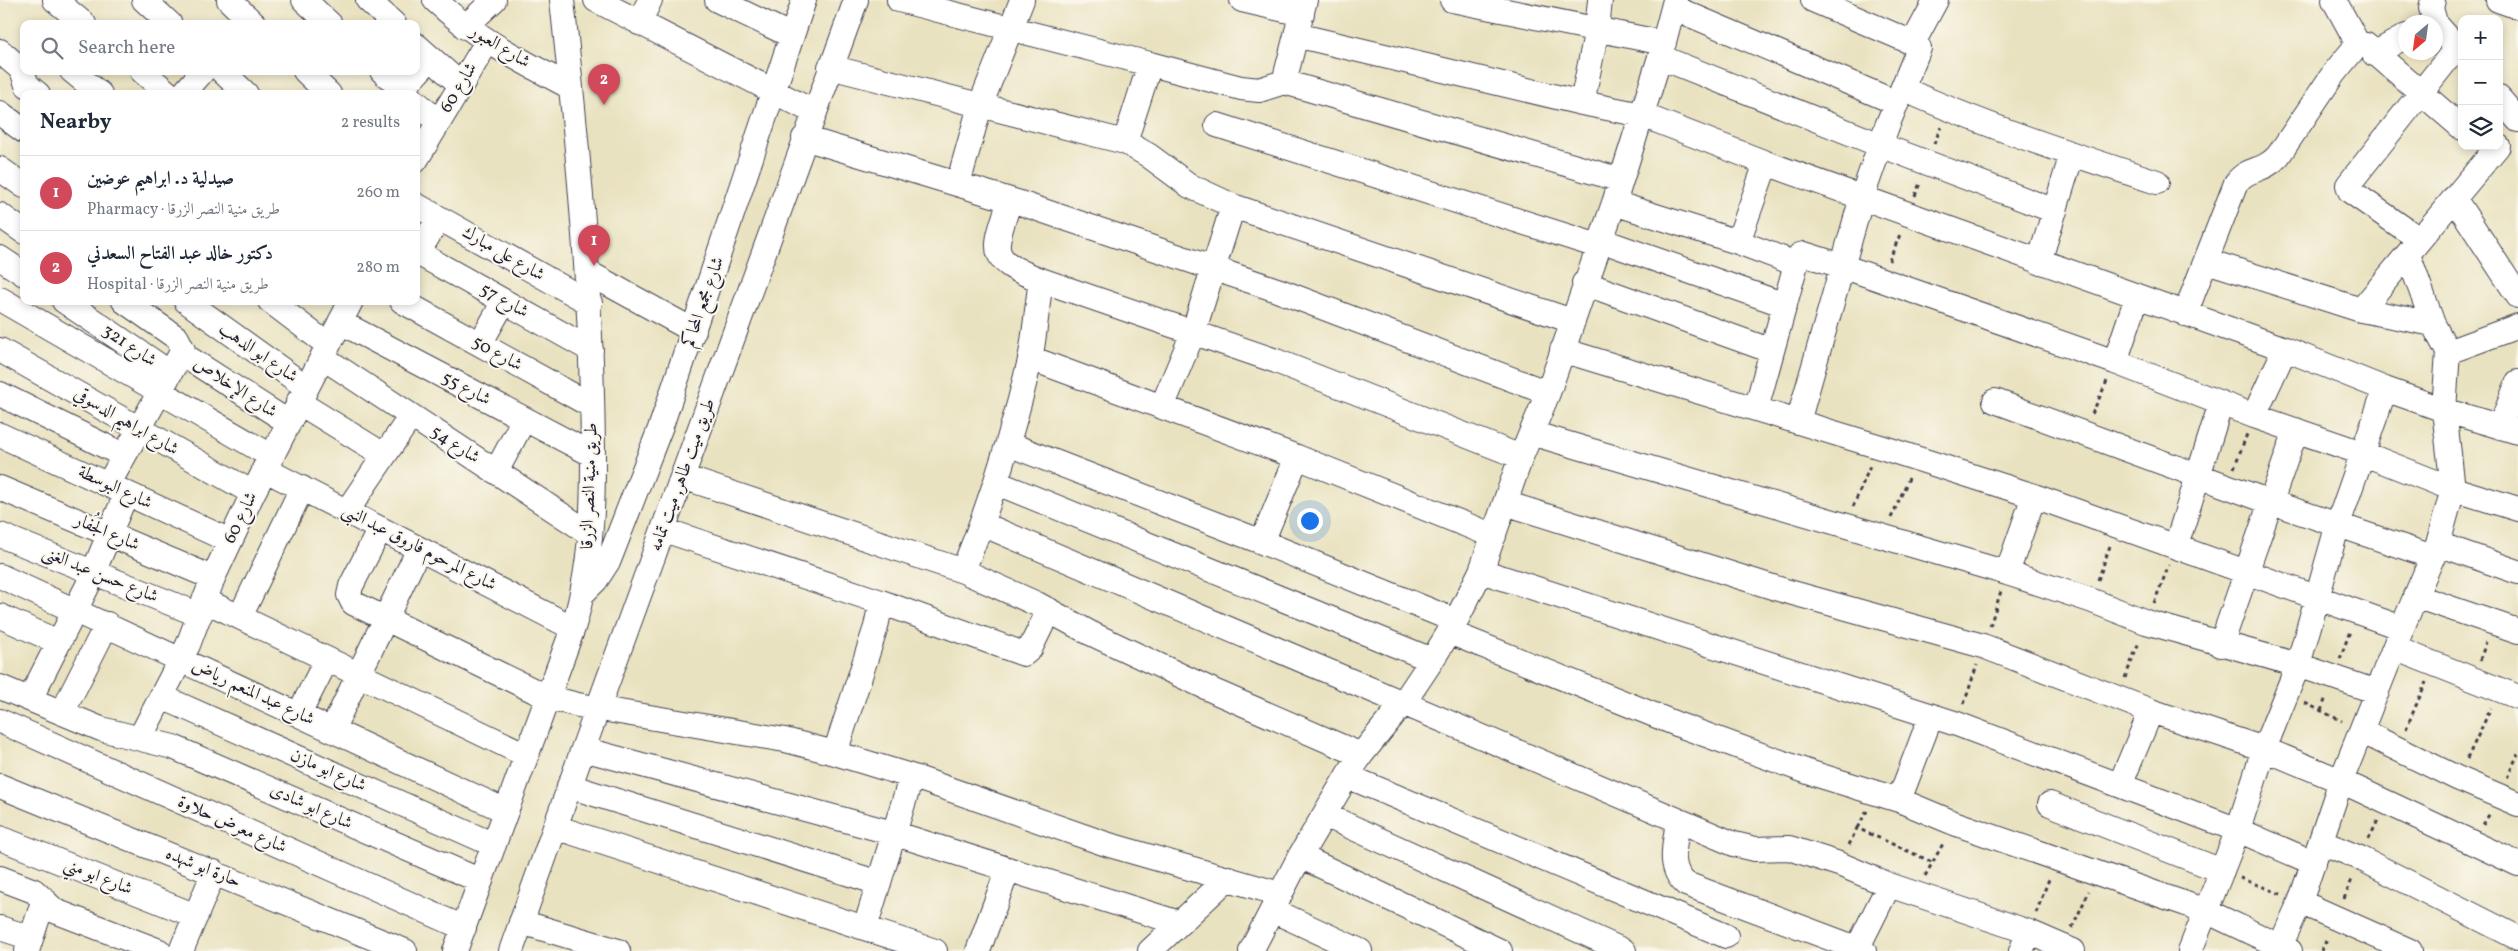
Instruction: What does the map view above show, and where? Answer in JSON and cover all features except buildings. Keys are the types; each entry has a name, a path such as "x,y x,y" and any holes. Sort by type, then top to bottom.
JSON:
{"street":[{"path":"55,0 79,20"},
{"path":"144,0 166,20"},
{"path":"229,0 250,20"},
{"path":"304,0 326,20"},
{"path":"368,0 390,20"},
{"name":"شارع العبور","path":"435,0 465,27 487,42 570,87"},
{"path":"465,27 494,0"},
{"name":"طريق منية النصر الزرقا","path":"455,951 573,628 583,593 589,533 593,455 590,304 562,0"},
{"path":"596,0 814,112"},
{"path":"639,23 650,0"},
{"path":"717,0 792,36"},
{"name":"شارع مجمع المحاكم","path":"583,593 596,580 610,560 661,426 804,0"},
{"name":"طريق ميت طاهر, ميت تمامه","path":"511,951 804,138 856,0"},
{"path":"899,0 1241,88 1259,90 1284,82 1622,180"},
{"path":"958,184 980,106 1022,0"},
{"path":"1242,0 1301,16 1582,104 1642,115 1862,198 2285,349 2385,389 2444,410 2509,429 2518,382"},
{"path":"1452,0 1596,29 1662,50 1880,146 2055,211"},
{"path":"1582,104 1600,0"},
{"path":"1798,422 1862,198 1880,146 1919,48 1913,43 1812,0"},
{"path":"1913,43 1936,0"},
{"path":"2334,0 2366,49 2420,91 2458,124"},
{"path":"2498,0 2518,7"},
{"path":"1250,951 1324,815 1361,755 1404,702 1432,660 1452,627 1480,571 1521,457 1548,393 1584,283 1622,180 1662,50 1674,4 1900,96 1948,109 2072,154 2157,182"},
{"path":"1284,82 1301,16"},
{"path":"2443,30 2458,49"},
{"path":"2185,314 2236,183 2242,174 2268,166 2278,156 2334,73 2366,49 2398,39"},
{"name":"شارع 60","path":"420,153 487,42"},
{"path":"0,50 20,68"},
{"path":"1008,444 1262,542 1452,627 1679,724 1808,772 1899,800 1954,823 2206,911 2283,949 2341,781 2415,596 2436,550 2453,489 2444,410 2448,352 2433,324 2413,246 2350,191 2348,185 2420,91 2458,51"},
{"path":"424,52 461,85"},
{"path":"1125,142 1150,64"},
{"path":"830,67 1125,142 1148,155 1190,186 1233,206 1572,320"},
{"path":"77,75 95,90"},
{"path":"147,75 164,90"},
{"path":"186,90 200,75"},
{"path":"226,75 242,90"},
{"path":"309,75 325,90"},
{"path":"386,75 401,90"},
{"path":"408,90 414,75"},
{"path":"2503,103 2518,120"},
{"path":"420,107 438,122"},
{"path":"0,113 20,128"},
{"path":"1217,125 1599,243 1785,305"},
{"path":"2503,140 2518,129"},
{"path":"804,138 1010,200 1277,290 1548,393"},
{"path":"2361,310 2491,150"},
{"path":"2039,262 2072,154"},
{"path":"1738,242 1766,163"},
{"path":"0,169 20,183"},
{"path":"2454,198 2518,296"},
{"path":"1010,200 998,240 999,255 1008,266 1041,280 1276,361 1521,457"},
{"path":"1614,203 1738,242 1796,264"},
{"path":"1162,407 1193,333 1215,269 1233,206"},
{"name":"شارع على مبارك","path":"420,207 590,304"},
{"path":"0,216 20,229"},
{"path":"420,249 439,218"},
{"path":"1756,409 1796,264 1800,255 1804,254 2115,362 2254,416 2362,453 2453,489 2518,509"},
{"name":"شارع 57","path":"420,256 591,350"},
{"path":"0,258 20,271"},
{"path":"2207,261 2361,310 2433,324"},
{"path":"587,272 694,331"},
{"path":"963,571 997,483 1008,444 1030,358 1041,280"},
{"path":"1584,283 1772,351"},
{"path":"2115,362 2137,297"},
{"path":"0,300 170,373"},
{"path":"480,344 504,301"},
{"name":"شارع 321","path":"70,305 170,373"},
{"path":"30,699 75,610 109,534 123,455 170,373 182,345 177,338 130,305"},
{"name":"شارع ابو الدهب","path":"190,305 297,404"},
{"name":"شارع 54","path":"274,305 325,351 411,416 589,533"},
{"name":"شارع 50","path":"409,305 592,406"},
{"name":"شارع 60","path":"140,738 182,659 213,578 253,493 346,311"},
{"name":"شارع 55","path":"346,311 524,419 593,455"},
{"path":"2448,352 2518,327"},
{"path":"2254,416 2285,349"},
{"name":"شارع ابراهيم الدسوقي","path":"0,350 253,493"},
{"path":"1562,350 1878,446 2034,496 2176,546 2246,574 2318,598 2398,638 2434,663 2509,693"},
{"path":"1030,358 1297,457 1494,536"},
{"name":"شارع الإخلاص","path":"170,373 297,404"},
{"name":"شارع المرحوم فاروق عبد النبى","path":"170,373 268,463 302,488 573,628"},
{"path":"2190,951 2238,830 2264,749 2298,665 2338,524 2385,389"},
{"path":"0,394 123,455"},
{"path":"1995,401 2270,502 2338,524 2518,572"},
{"path":"2176,546 2221,403"},
{"path":"297,404 384,455"},
{"path":"347,511 411,416"},
{"path":"496,472 524,419"},
{"path":"2221,645 2296,430"},
{"path":"1531,433 2007,573 2090,600 2146,622 2221,645 2298,665 2377,692"},
{"name":"شارع البوسطة","path":"0,435 230,541"},
{"path":"1262,542 1297,457"},
{"path":"683,477 963,571 1049,610 1090,633 1218,693 1361,755"},
{"path":"997,483 1432,660"},
{"name":"شارع الجُفار","path":"0,488 213,578"},
{"path":"240,617 302,488"},
{"path":"2007,573 2034,496"},
{"path":"1504,503 1782,590 1983,646 2118,696 2151,711 2264,749 2341,781 2386,804 2474,842 2518,864"},
{"path":"982,524 1404,702 1678,822 1734,844 1755,849 1789,848 1839,864 2025,942 2068,949"},
{"path":"380,529 351,586 350,595 357,606 547,697 598,708 785,740 835,753 1106,844 1228,878 1276,902 1360,951"},
{"path":"664,530 881,602 1024,654 1030,649 1049,610"},
{"name":"شارع حسن عبد الغنى","path":"0,535 93,572 202,607 240,617 526,755"},
{"path":"332,730 419,548"},
{"path":"1480,571 1957,724 2238,830 2317,852 2360,858 2518,938"},
{"name":"شارع عبد المنعم رياض","path":"0,576 107,624 506,811"},
{"path":"2415,596 2518,631"},
{"path":"835,753 876,627 881,602"},
{"path":"0,616 58,642"},
{"path":"62,713 107,624"},
{"path":"299,714 327,659"},
{"name":"شارع ابو شادى","path":"0,687 114,734 140,738 173,747 481,880"},
{"name":"شارع ابو مازن","path":"162,697 494,845"},
{"path":"2120,785 2151,711"},
{"path":"1899,800 1931,716"},
{"name":"شارع معرض حلاوة","path":"0,721 464,928"},
{"path":"2361,730 2458,778 2509,799"},
{"path":"583,748 893,833 1179,923"},
{"path":"1348,776 1724,944 1734,903"},
{"path":"866,928 910,778"},
{"name":"حارة ابو شهده","path":"0,786 405,951"},
{"path":"569,786 879,884"},
{"path":"2050,804 2222,871"},
{"path":"1324,815 1624,951"},
{"path":"1678,822 1673,862 1677,877 1686,884 1859,950 1889,885"},
{"path":"555,827 935,951"},
{"path":"6,840 0,877 34,890 55,911 159,951"},
{"name":"شارع ابو مني","path":"6,840 196,916"},
{"path":"1300,856 1500,951"},
{"path":"978,951 1008,870"},
{"path":"181,951 214,872"},
{"path":"1150,951 1228,878"},
{"path":"0,928 29,945 44,899"},
{"path":"2300,902 2410,951"},
{"path":"521,922 618,951"}],"path":[{"path":"2084,434 2115,362"},
{"path":"2228,486 2254,416"},
{"path":"1845,526 1878,446"},
{"path":"1883,537 1918,459"},
{"path":"2090,600 2117,525"},
{"path":"2118,696 2176,546"},
{"path":"1957,724 2007,573"},
{"path":"2474,679 2492,622"},
{"path":"2398,749 2434,663"},
{"path":"2458,778 2509,693"},
{"path":"2474,842 2509,799"},
{"path":"2337,917 2360,858 2386,804"},
{"path":"1839,864 1857,828 1932,862"},
{"path":"2025,942 2056,858"},
{"path":"2222,871 2300,902"},
{"path":"2068,949 2098,872"}],"place":[{"name":"دكتور خالد عبد الفتاح السعدني","path":"604,105"},
{"name":"صيدلية د. ابراهيم عوضين","path":"594,266"}]}
